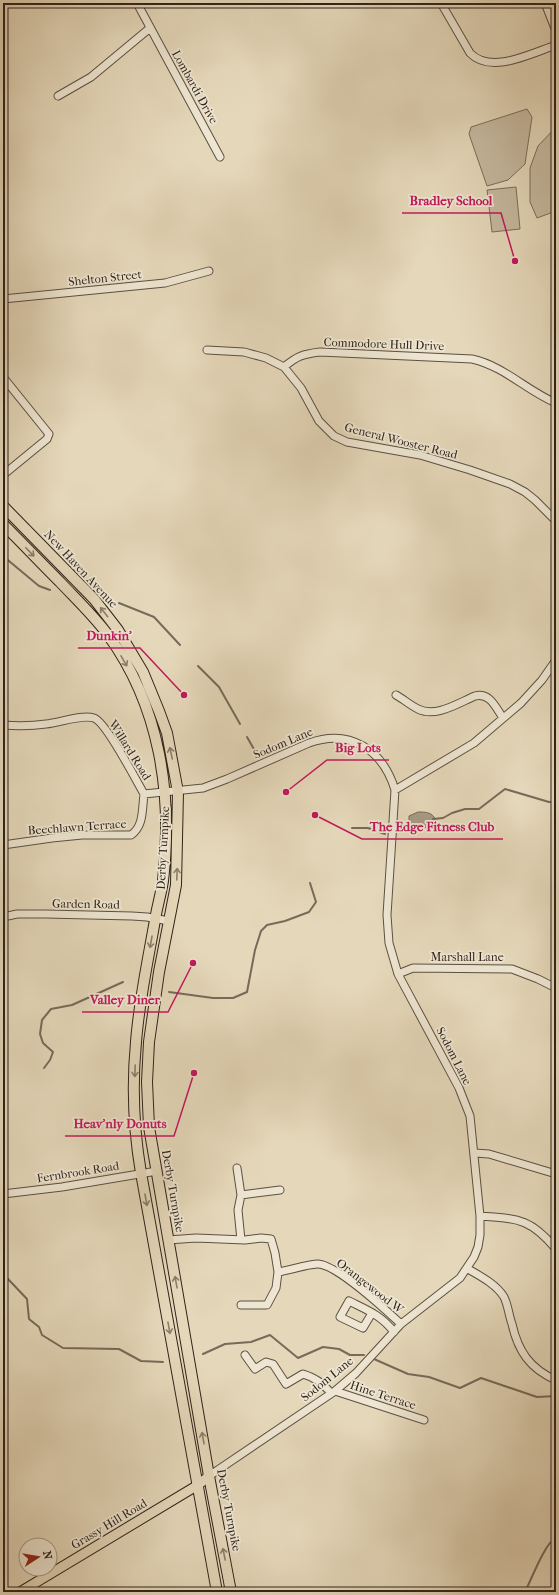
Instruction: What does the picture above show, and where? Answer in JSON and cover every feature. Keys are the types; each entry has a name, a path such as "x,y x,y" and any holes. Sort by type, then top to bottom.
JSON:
{"highway":[{"name":"New Haven Avenue","path":"3,506 94,599 132,651 143,672 167,733 178,792"},
{"name":"New Haven Avenue","path":"3,524 84,607 108,635 121,656 132,675 148,714 160,756 166,792"},
{"name":"Derby Turnpike","path":"166,792 166,841 162,883 136,1042 135,1081 139,1155 217,1592"},
{"name":"Derby Turnpike","path":"178,792 176,885 159,972 149,1042 147,1089 149,1127 231,1592"},
{"path":"156,914 169,917"},
{"path":"139,1155 154,1153"}],"main road":[{"name":"Grassy Hill Road","path":"20,1592 198,1485 210,1476"}],"street":[{"name":"Lombardi Drive","path":"137,3 220,157"},
{"path":"441,3 470,53 474,57 484,62 505,62 556,45"},
{"path":"545,3 556,31"},
{"path":"58,96 90,77 150,28"},
{"name":"Shelton Street","path":"3,299 165,283 208,271"},
{"path":"207,350 244,352 266,358 284,367"},
{"name":"Commodore Hull Drive","path":"284,367 304,353 320,352 472,359 485,362 498,368 556,403"},
{"name":"General Wooster Road","path":"284,367 301,388 319,421 334,436 347,442 420,455 510,484 525,492 535,500 556,521"},
{"path":"3,377 49,434 47,439 3,475"},
{"path":"395,790 474,743 513,710 533,690 556,660"},
{"path":"396,695 417,708 433,712 482,694 489,698 503,718"},
{"name":"Willard Road","path":"3,725 47,724 85,717 95,718 102,724 144,794 166,792"},
{"name":"Sodom Lane","path":"166,792 178,792 204,788 320,739 334,738 355,742 371,751 380,760 391,776 395,790 387,915 389,943 398,974 459,1088 470,1116 475,1153 480,1216 480,1235 478,1247 468,1268 460,1278 401,1324 356,1373 333,1392 210,1476"},
{"name":"Beechlawn Terrace","path":"3,845 52,838 131,835 137,831 140,824 144,794"},
{"name":"Garden Road","path":"3,917 21,914 132,916 156,914"},
{"name":"Marshall Lane","path":"398,974 413,968 512,969 556,988"},
{"path":"475,1153 489,1154 556,1174"},
{"path":"237,1168 242,1195 238,1210 242,1240"},
{"name":"Fernbrook Road","path":"3,1194 156,1171"},
{"path":"242,1195 280,1190"},
{"path":"480,1216 514,1219 529,1224 540,1232 556,1248"},
{"path":"168,1240 196,1238 242,1240 261,1238 271,1239 278,1272 276,1288 267,1305 241,1305"},
{"name":"Orangewood W","path":"278,1272 318,1264 330,1267 382,1306 401,1324"},
{"path":"468,1268 501,1293 507,1304 515,1337 520,1350 526,1358 547,1376 556,1380"},
{"path":"372,1313 384,1320 394,1332"},
{"path":"245,1355 255,1370 266,1362 273,1364 286,1384 303,1374 322,1382 333,1392"},
{"name":"Hine Terrace","path":"333,1392 424,1420"}],"shaded area":[{"path":"527,109 532,117 525,164 508,180 487,186 469,134 471,127"},
{"path":"556,127 556,211 537,218 530,202 530,168 538,146"},
{"path":"516,187 520,229 492,232 487,190"},
{"path":"418,812 426,812 431,814 436,821 422,829 410,828 407,825 409,822 409,816"},
{"path":"63,1588 95,1588 95,1592 63,1592"}],"waterway":[{"path":"3,556 39,586 50,590"},
{"path":"119,603 154,617 180,645"},
{"path":"198,666 219,687 240,724"},
{"path":"247,737 259,758"},
{"path":"433,819 443,818 452,813 465,809 479,809 505,789 549,802 556,802"},
{"path":"399,832 410,826"},
{"path":"352,828 368,828 385,834"},
{"path":"169,992 213,998 233,998 247,992 255,950 261,931 267,925 285,921 309,912 316,902 310,883"},
{"path":"44,1068 50,1060 53,1052 43,1043 40,1034 42,1020 51,1009 72,1005 123,982"},
{"path":"3,1277 8,1279 27,1299 29,1319 39,1327 42,1335 63,1348 119,1349 141,1361 163,1362"},
{"path":"203,1354 225,1344 251,1342 270,1335 298,1358 323,1347 339,1349 350,1355 364,1355"},
{"path":"374,1359 408,1374 429,1377 460,1388 481,1378 537,1397 556,1396"},
{"path":"525,1592 543,1554 556,1537"}],"place":[{"name":"Bradley School","path":"515,261"},
{"name":"Dunkin'","path":"184,695"},
{"name":"Big Lots","path":"286,792"},
{"name":"The Edge Fitness Club","path":"315,815"},
{"name":"Valley Diner","path":"193,963"},
{"name":"Heav'nly Donuts","path":"194,1073"}]}
